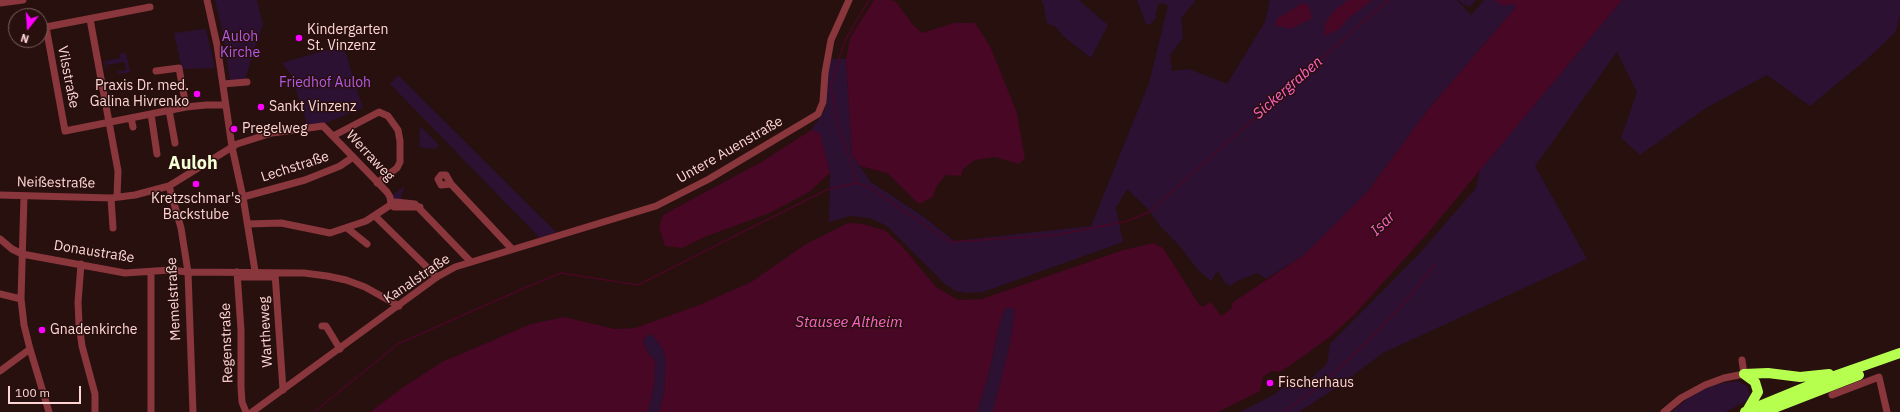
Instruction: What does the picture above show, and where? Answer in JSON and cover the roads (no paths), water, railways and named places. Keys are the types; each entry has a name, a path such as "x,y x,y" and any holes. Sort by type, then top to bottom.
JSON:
{"highway":[{"path":"1746,412 1847,372 1900,353"},
{"path":"1764,412 1900,360"},
{"path":"1744,374 1768,373 1800,377 1847,372"},
{"path":"1744,374 1755,382 1758,392 1746,412"}],"street":[{"path":"0,3 23,0"},
{"path":"207,0 223,84 232,147 248,224 255,274"},
{"name":"Untere Auenstraße","path":"540,241 656,206 709,178 818,114 823,102 825,73 831,40 849,0"},
{"path":"114,198 118,170 90,19 150,7"},
{"name":"Vilsstraße","path":"90,19 46,27 65,131 109,122"},
{"path":"156,71 179,68 186,107"},
{"path":"223,84 247,82"},
{"path":"109,122 186,107 225,105"},
{"path":"169,110 175,143"},
{"path":"333,136 379,112 388,116 398,130 400,141 400,162 397,168 377,183"},
{"path":"151,114 158,154"},
{"path":"131,118 133,127"},
{"name":"Werraweg","path":"232,147 272,133 323,126 390,196 391,204"},
{"name":"Neißestraße","path":"0,195 114,198 135,196 169,186 232,147"},
{"name":"Lechstraße","path":"243,197 305,180 340,166 354,157"},
{"path":"451,184 512,249"},
{"name":"Memelstraße","path":"169,186 181,228 188,272 193,412"},
{"path":"24,196 21,299 30,349 49,412"},
{"name":"Neißestraße","path":"113,228 114,198"},
{"path":"248,224 281,222 330,232 347,228 375,216 395,202 415,204 420,207 471,262"},
{"path":"375,216 437,277"},
{"path":"347,228 367,244"},
{"name":"Donaustraße","path":"0,239 12,249 22,254 125,273 170,270 188,272 237,272 272,277 275,273 316,274 346,280 382,296 399,306"},
{"name":"Kanalstraße","path":"252,412 437,277 455,267 540,241"},
{"path":"81,264 78,302 79,324 82,346 95,394 95,412"},
{"path":"151,272 151,412"},
{"name":"Regenstraße","path":"237,272 242,402 246,412"},
{"name":"Wartheweg","path":"275,273 282,390"},
{"path":"0,294 21,299"},
{"path":"322,326 326,326 340,349"},
{"path":"0,371 30,349"},
{"path":"1664,412 1681,398 1705,385 1724,378 1744,374 1742,360"},
{"path":"1832,395 1879,377 1887,412"}],"water":[{"path":"874,0 891,0 896,2 913,25 922,33 954,23 975,23 990,46 1017,113 1025,159 1019,164 995,157 975,160 963,169 961,176 946,175 936,187 933,197 919,204 887,173 860,166 852,155 846,59 850,38"},
{"path":"1348,0 1372,0 1349,18 1339,29 1324,36 1325,24 1333,12"},
{"name":"Stausee Altheim","path":"1494,0 1622,0 1426,235 1355,314 1331,336 1298,360 1280,372 1272,371 1263,377 1260,391 1218,412 993,412 1010,343 1015,310 1008,307 1004,310 998,330 989,372 977,412 659,412 664,393 666,361 663,349 652,334 646,336 643,342 648,353 655,361 654,385 648,412 370,412 405,386 442,362 531,324 564,317 615,329 635,328 699,305 751,282 806,244 848,223 863,224 886,231 902,246 936,287 958,300 982,299 1123,250 1154,243 1163,248 1200,306 1204,306 1211,302 1221,316 1231,309 1232,303 1305,254 1368,191 1427,111 1516,7 1512,3 1504,6"},
{"path":"1303,3 1308,5 1312,18 1291,29 1275,25 1277,19"},
{"path":"811,130 820,133 830,173 809,192 770,213 707,236 682,248 665,246 659,227 663,215 763,161"}],"waterway":[{"path":"856,183 852,166 837,123 831,85 845,40 869,0"},
{"name":"Sickergraben","path":"314,412 398,344 522,289 561,273 638,285 826,190 856,183 869,187 950,242 1056,235 1128,221 1149,212 1388,0"},
{"path":"1284,412 1322,384 1367,342 1402,305 1435,265"}],"place":[{"name":"Kindergarten St. Vinzenz","path":"299,38"},
{"name":"Praxis Dr. med. Galina Hivrenko","path":"197,94"},
{"name":"Sankt Vinzenz","path":"261,107"},
{"name":"Pregelweg","path":"234,129"},
{"name":"Kretzschmar's Backstube","path":"196,184"},
{"name":"Gnadenkirche","path":"42,330"},
{"name":"Fischerhaus","path":"1270,383"}],"district":[{"name":"Auloh","path":"193,164"}],"park label":[{"name":"Auloh Kirche","path":"240,46"},
{"name":"Friedhof Auloh","path":"325,83"}],"water label":[{"name":"Isar","path":"1383,224"}]}
